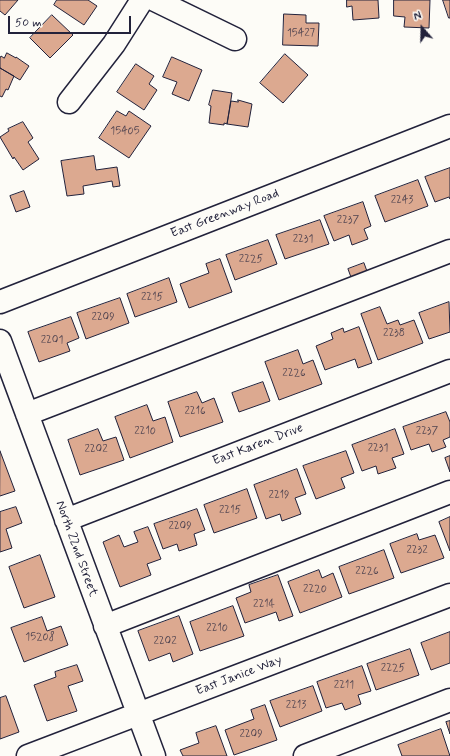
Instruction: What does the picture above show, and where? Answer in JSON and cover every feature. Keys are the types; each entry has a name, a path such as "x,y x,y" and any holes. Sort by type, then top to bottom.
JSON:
{"street":[{"path":"69,102 114,44 142,0"},
{"path":"155,0 235,39"},
{"name":"East Greenway Road","path":"0,302 450,126"},
{"path":"27,414 450,251"},
{"name":"North 22nd Street","path":"0,341 154,756"},
{"name":"East Karen Drive","path":"66,520 450,372"},
{"path":"105,626 450,492"},
{"name":"East Janice Way","path":"28,756 450,595"},
{"path":"305,756 450,700"}],"building":[{"path":"0,0 18,0 5,15 0,11"},
{"path":"57,0 88,0 97,6 84,25 54,5"},
{"path":"347,0 378,0 379,18 353,20 352,6 347,7"},
{"path":"394,0 430,0 429,28 404,27 405,17 394,16"},
{"path":"443,0 450,0 450,18 449,18"},
{"path":"284,14 306,15 306,23 319,23 318,46 283,45"},
{"path":"52,15 73,35 50,58 30,38"},
{"path":"7,53 29,66 20,80 0,68 0,58 1,56 4,58"},
{"path":"285,54 308,75 283,103 260,83"},
{"path":"172,57 202,70 189,101 172,94 177,82 163,77"},
{"path":"136,64 154,76 149,84 157,90 144,110 117,92"},
{"path":"0,68 14,76 8,90 6,89 2,97 0,96"},
{"path":"213,90 232,93 227,124 209,123 211,106 209,105"},
{"path":"238,100 252,104 248,127 227,124 231,101 238,102"},
{"path":"117,111 126,116 129,111 151,126 129,158 99,138"},
{"path":"23,122 33,138 28,142 39,159 23,170 14,157 13,159 0,137 9,131 8,129"},
{"path":"94,156 96,170 117,167 120,186 113,187 112,181 83,186 84,194 67,196 61,161"},
{"path":"450,168 450,199 449,197 435,202 425,177"},
{"path":"418,180 428,206 385,222 375,196"},
{"path":"24,191 30,207 16,212 10,196"},
{"path":"363,202 371,226 364,229 368,239 352,245 349,235 334,241 324,216"},
{"path":"320,220 329,244 285,259 276,235"},
{"path":"268,240 277,264 235,280 226,255"},
{"path":"220,259 232,292 189,308 180,284 209,273 206,264"},
{"path":"364,263 368,274 352,280 348,269"},
{"path":"169,278 177,302 135,317 127,294"},
{"path":"120,298 129,323 86,339 77,313"},
{"path":"449,302 450,332 429,339 419,313"},
{"path":"380,307 387,324 398,320 400,325 414,320 423,343 378,360 361,314"},
{"path":"71,317 79,338 67,343 70,351 39,362 28,332"},
{"path":"359,327 372,363 358,368 355,359 325,370 316,346 333,339 331,333 343,328 344,332"},
{"path":"298,350 303,364 313,360 322,384 279,400 265,362"},
{"path":"263,382 270,401 239,412 232,393"},
{"path":"197,392 202,403 214,398 223,422 180,437 168,402"},
{"path":"147,405 153,421 165,417 173,442 130,458 115,417"},
{"path":"446,412 450,422 450,437 443,440 446,447 432,452 429,444 411,450 403,427"},
{"path":"98,429 103,441 116,437 124,460 80,475 68,440"},
{"path":"395,429 404,454 392,458 396,468 378,474 376,466 362,471 352,445"},
{"path":"0,451 15,491 0,496"},
{"path":"346,451 354,473 341,478 345,488 316,499 303,466"},
{"path":"450,456 450,472 445,458"},
{"path":"297,469 306,494 295,498 301,514 282,521 280,514 266,519 254,485"},
{"path":"247,489 257,518 214,533 204,505"},
{"path":"16,507 22,523 6,529 12,548 0,552 0,512"},
{"path":"197,509 205,530 194,534 197,545 179,551 177,544 163,549 154,524"},
{"path":"450,517 450,551 439,522"},
{"path":"148,527 161,559 147,564 151,575 120,587 103,542 119,535 124,547 138,542 134,532"},
{"path":"417,534 419,540 435,535 444,558 401,573 390,544"},
{"path":"384,550 394,578 349,594 339,567"},
{"path":"40,555 55,597 24,608 9,567"},
{"path":"319,570 322,578 333,573 342,597 300,613 288,582"},
{"path":"278,575 293,616 279,621 276,612 245,623 236,598 251,592 249,585"},
{"path":"233,606 244,636 200,651 190,622"},
{"path":"179,616 193,654 173,662 170,653 149,661 138,631"},
{"path":"42,617 47,631 61,626 68,645 24,662 11,628"},
{"path":"450,632 450,663 431,670 421,643"},
{"path":"410,649 419,675 376,690 367,664"},
{"path":"77,665 83,681 68,686 77,711 47,721 34,685 56,677 55,672"},
{"path":"362,666 371,691 358,695 361,704 345,710 342,703 326,708 317,682"},
{"path":"313,686 322,711 280,727 270,701"},
{"path":"6,696 19,732 0,739 0,698"},
{"path":"265,705 277,740 234,755 225,730 254,719 251,710"},
{"path":"450,721 450,734 446,722"},
{"path":"216,726 227,756 183,756 180,750 199,743 196,733"},
{"path":"441,729 450,756 402,756 398,745"}]}
